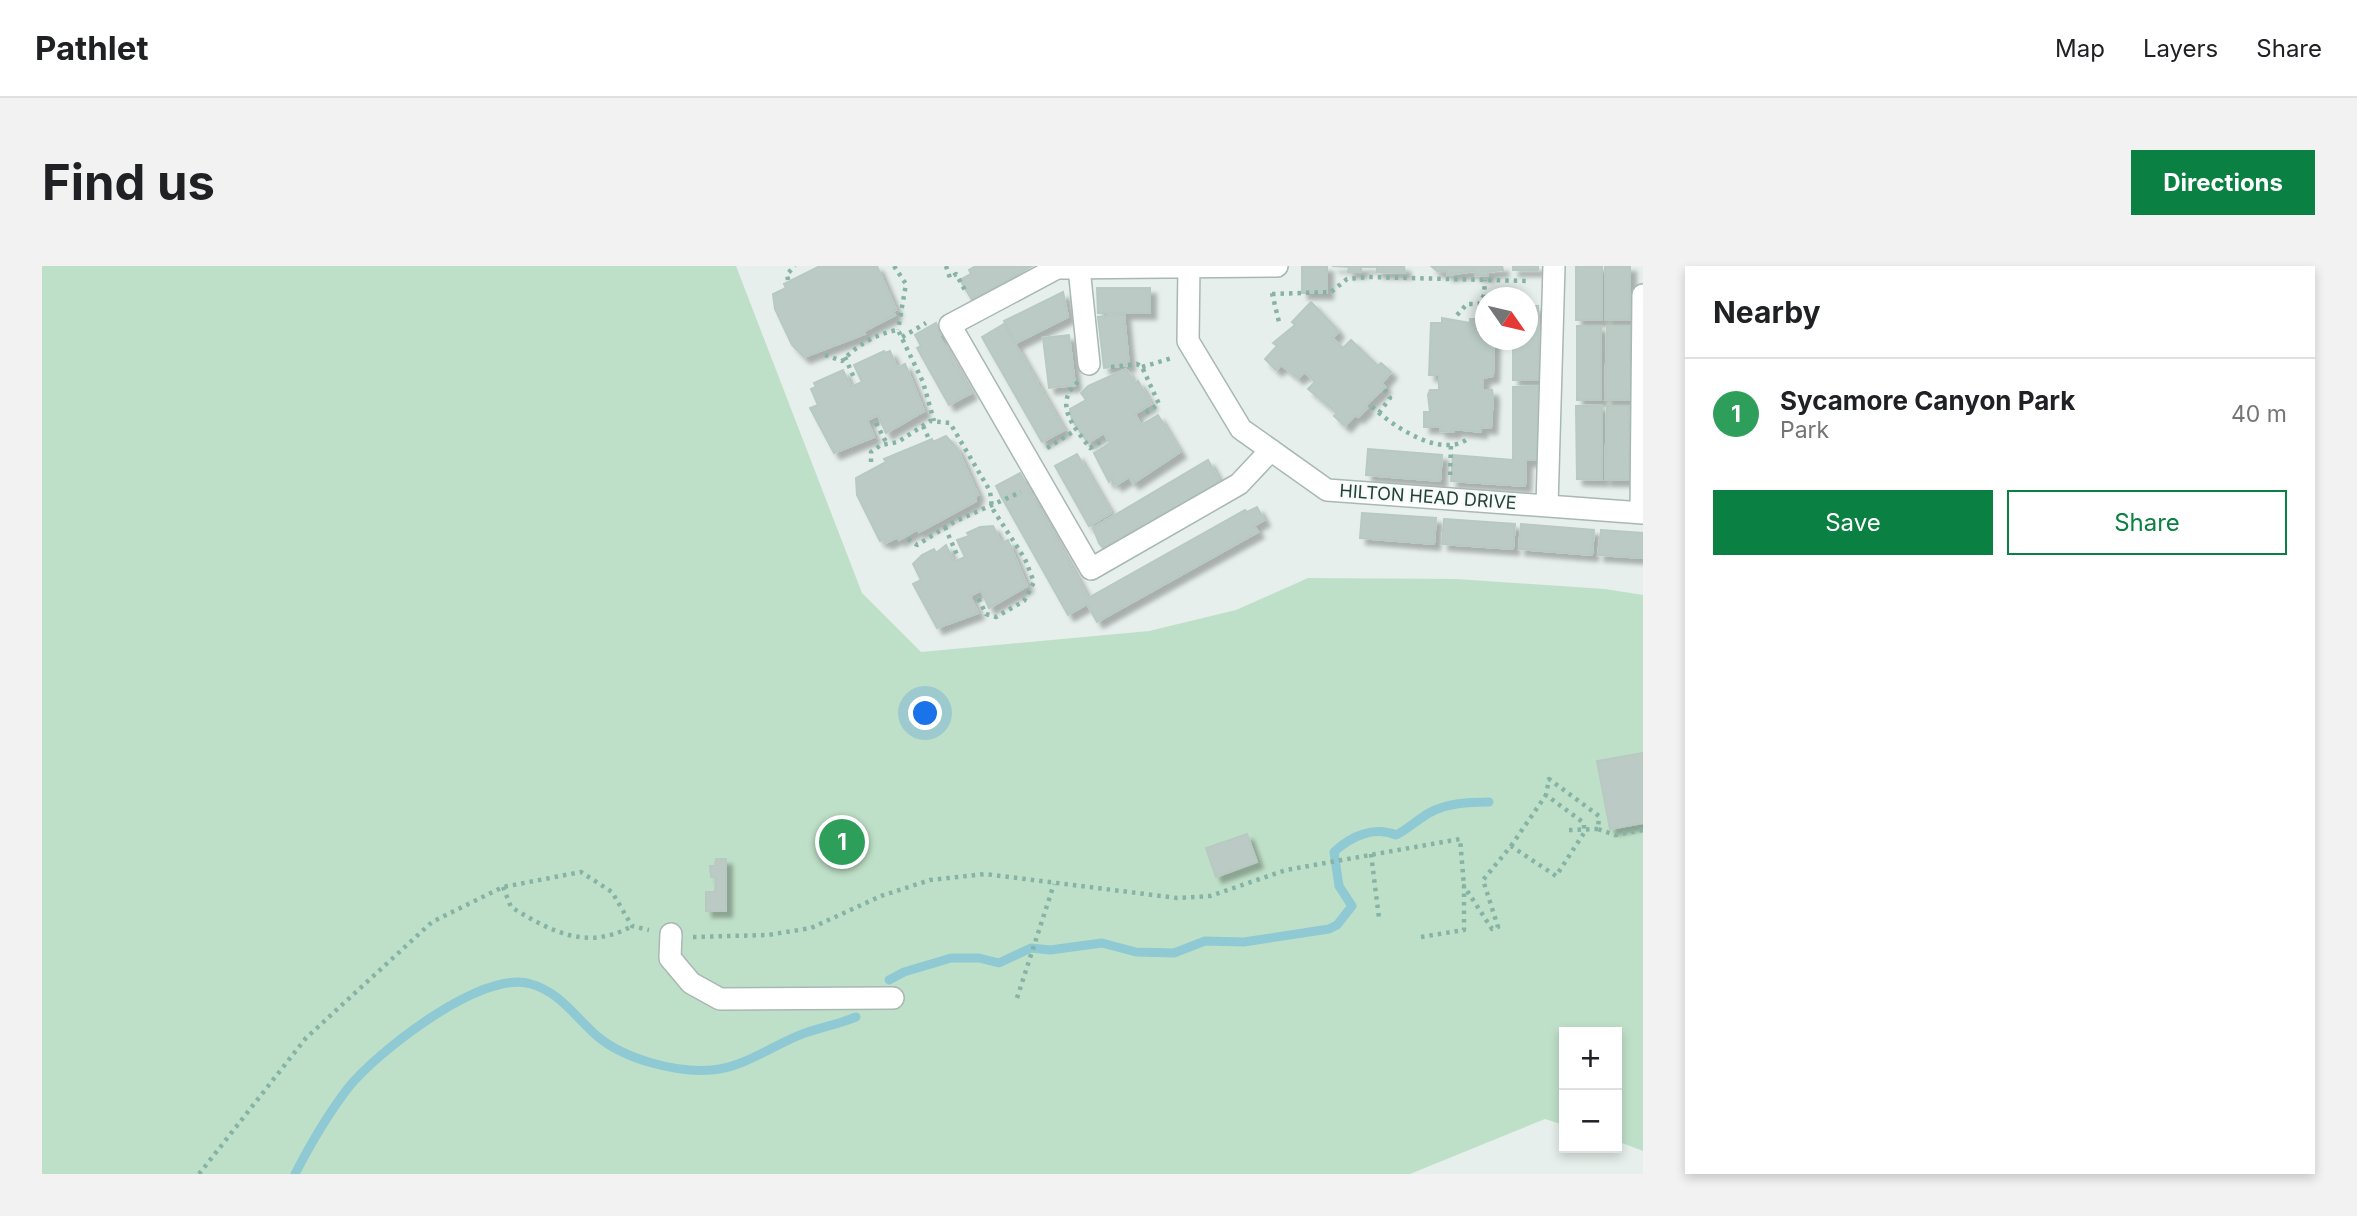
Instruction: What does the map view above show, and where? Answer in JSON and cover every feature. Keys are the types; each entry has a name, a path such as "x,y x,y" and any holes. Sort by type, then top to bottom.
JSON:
{"street":[{"path":"1546,506 1554,266"},
{"path":"1271,450 1239,484 1091,569 950,326 1057,268 1277,267"},
{"path":"1079,268 1091,370"},
{"name":"HILTON HEAD DRIVE","path":"1189,268 1188,341 1241,429 1327,490 1642,513"},
{"path":"1642,513 1643,295"},
{"path":"671,936 670,958 691,983 720,999 893,998"}],"path":[{"path":"788,280 787,274 795,266"},
{"path":"894,266 906,284 898,330 923,382 934,421"},
{"path":"946,266 950,278 956,274 959,279"},
{"path":"1277,267 1272,294 1279,322"},
{"path":"1272,294 1331,292 1347,279 1368,277 1506,281"},
{"path":"1457,315 1467,304 1479,304 1484,295 1485,280"},
{"path":"825,355 832,360 842,361 883,330 898,330"},
{"path":"845,357 856,380"},
{"path":"1100,442 1090,448 1076,430 1065,408 1071,388 1091,370 1126,364 1142,367 1163,361"},
{"path":"1142,367 1159,404 1142,415"},
{"path":"1379,413 1390,398 1385,390"},
{"path":"1372,407 1416,438 1451,444 1463,443 1470,437"},
{"path":"871,462 871,452 898,442 923,426 934,421 950,423 990,491 992,508 1025,559 1034,582 1024,601 996,617 986,614 977,596"},
{"path":"876,423 887,444"},
{"path":"923,426 928,437"},
{"path":"1027,460 1076,430"},
{"path":"1450,466 1451,444"},
{"path":"908,539 917,545 965,515 992,508 1040,482"},
{"path":"945,527 957,555"},
{"path":"1464,886 1492,929 1498,927 1483,880 1511,846 1546,795 1549,779 1599,816 1598,829"},
{"path":"1511,846 1556,876 1584,834 1584,822 1546,795"},
{"path":"1569,830 1598,829 1615,835 1643,830"},
{"path":"503,887 511,907 561,934 591,939 612,937 632,926 671,936 768,935 811,928 881,896 930,880 985,874 1054,884 1099,886 1177,898 1210,896 1286,870 1460,839 1464,930 1421,937"},
{"path":"1371,854 1379,918"},
{"path":"199,1174 306,1038 432,922 503,887 581,872 612,892 632,926"},
{"path":"1017,998 1054,884"}],"green space":[{"path":"42,266 736,266 862,593 921,652 1149,631 1236,610 1308,578 1457,579 1605,589 1643,595 1643,1151 1622,1143 1622,1027 1559,1027 1559,1123 1545,1119 1410,1174 42,1174"}],"building":[{"path":"820,266 877,266 896,310 893,311 895,315 864,331 865,334 804,357 792,345 775,309 773,294 786,288 784,284"},
{"path":"976,266 1032,266 972,300 960,280 971,274 969,270"},
{"path":"1302,266 1327,266 1327,293 1302,293"},
{"path":"1332,266 1404,266 1405,273 1377,272 1377,267 1361,267 1361,272 1348,272 1349,267"},
{"path":"1431,266 1502,266 1503,270 1488,272 1488,276 1475,275 1475,271 1447,275 1447,271 1437,271"},
{"path":"1513,266 1538,266 1538,270 1513,270"},
{"path":"1576,266 1602,266 1602,320 1576,320"},
{"path":"1605,266 1630,266 1630,320 1605,320"},
{"path":"1097,288 1150,288 1150,313 1098,313"},
{"path":"1063,292 1068,317 1016,343 1004,321"},
{"path":"1311,302 1335,327 1338,332 1332,338 1343,348 1351,340 1378,366 1381,363 1391,372 1382,383 1385,387 1365,406 1367,408 1358,417 1355,415 1345,426 1334,416 1337,413 1308,389 1315,382 1305,372 1298,378 1281,365 1276,370 1265,359 1277,346 1273,343 1295,325 1292,322"},
{"path":"1538,306 1539,380 1513,380 1513,350 1538,350"},
{"path":"1124,314 1129,365 1104,368 1098,317"},
{"path":"1442,318 1470,323 1470,319 1475,319 1475,350 1494,350 1493,376 1483,378 1483,390 1492,390 1493,396 1491,428 1481,427 1481,432 1454,429 1454,432 1440,431 1440,427 1424,427 1424,412 1430,412 1430,390 1439,390 1439,375 1429,375 1431,323 1442,323"},
{"path":"936,323 941,334 939,336 971,393 949,405 917,348 921,346 915,335"},
{"path":"1004,324 1064,430 1042,442 982,337"},
{"path":"1577,326 1601,326 1601,400 1577,400"},
{"path":"1607,326 1630,326 1630,400 1605,400"},
{"path":"1069,335 1075,385 1049,388 1043,338"},
{"path":"884,351 890,351 897,368 905,364 924,411 886,433 878,415 867,420 874,437 834,453 810,408 818,405 811,389 816,387 814,383 843,370 851,387 862,382 854,365"},
{"path":"1126,369 1135,384 1138,381 1151,404 1135,414 1141,425 1158,415 1180,452 1133,483 1129,477 1116,485 1113,479 1109,482 1094,453 1110,443 1104,433 1088,443 1072,420 1070,409 1086,400 1081,393 1088,386"},
{"path":"1539,386 1539,460 1526,460 1525,486 1451,481 1453,455 1513,460 1513,387"},
{"path":"1602,405 1602,480 1577,479 1576,406"},
{"path":"1607,406 1629,406 1630,480 1605,480"},
{"path":"946,436 957,448 978,495 975,497 976,501 919,532 918,529 899,540 898,537 886,543 884,540 880,541 857,495 856,478 886,462 884,459"},
{"path":"1368,449 1442,455 1440,481 1366,475"},
{"path":"1077,454 1111,513 1089,526 1055,466"},
{"path":"1208,460 1220,482 1103,548 1099,543 1093,528"},
{"path":"1020,473 1088,598 1245,510 1247,512 1257,507 1264,520 1254,526 1258,532 1097,622 1087,604 1068,615 1001,496 996,486"},
{"path":"1362,513 1436,518 1434,544 1360,538"},
{"path":"1444,519 1515,524 1513,549 1442,544"},
{"path":"1521,524 1594,530 1592,555 1519,549"},
{"path":"993,526 1001,543 1008,540 1027,586 989,608 981,590 970,596 978,613 937,628 913,584 921,580 913,564 922,555 934,549 936,553 946,545 954,562 965,557 957,540 969,536 967,533 980,527"},
{"path":"1601,530 1643,533 1643,558 1598,555"},
{"path":"1643,753 1643,823 1610,829 1597,761"},
{"path":"1247,834 1257,862 1216,877 1206,848"},
{"path":"716,859 726,859 726,911 706,911 706,892 715,892 716,877 711,877 710,866 715,866"}],"waterway":[{"path":"889,980 904,972 951,958 979,958 999,963 1031,948 1050,950 1102,943 1136,952 1174,953 1205,941 1244,942 1329,929 1337,925 1352,906 1339,886 1334,852 1341,846 1355,837 1371,832 1396,835 1443,807 1489,802"},
{"path":"295,1174 333,1108 362,1073 382,1054 432,1017 486,989 510,983 531,984 541,988 559,999 608,1044 636,1058 683,1069 724,1068 748,1060 805,1033 856,1017"}],"place":[{"name":"Sycamore Canyon Park","path":"842,842"}]}
